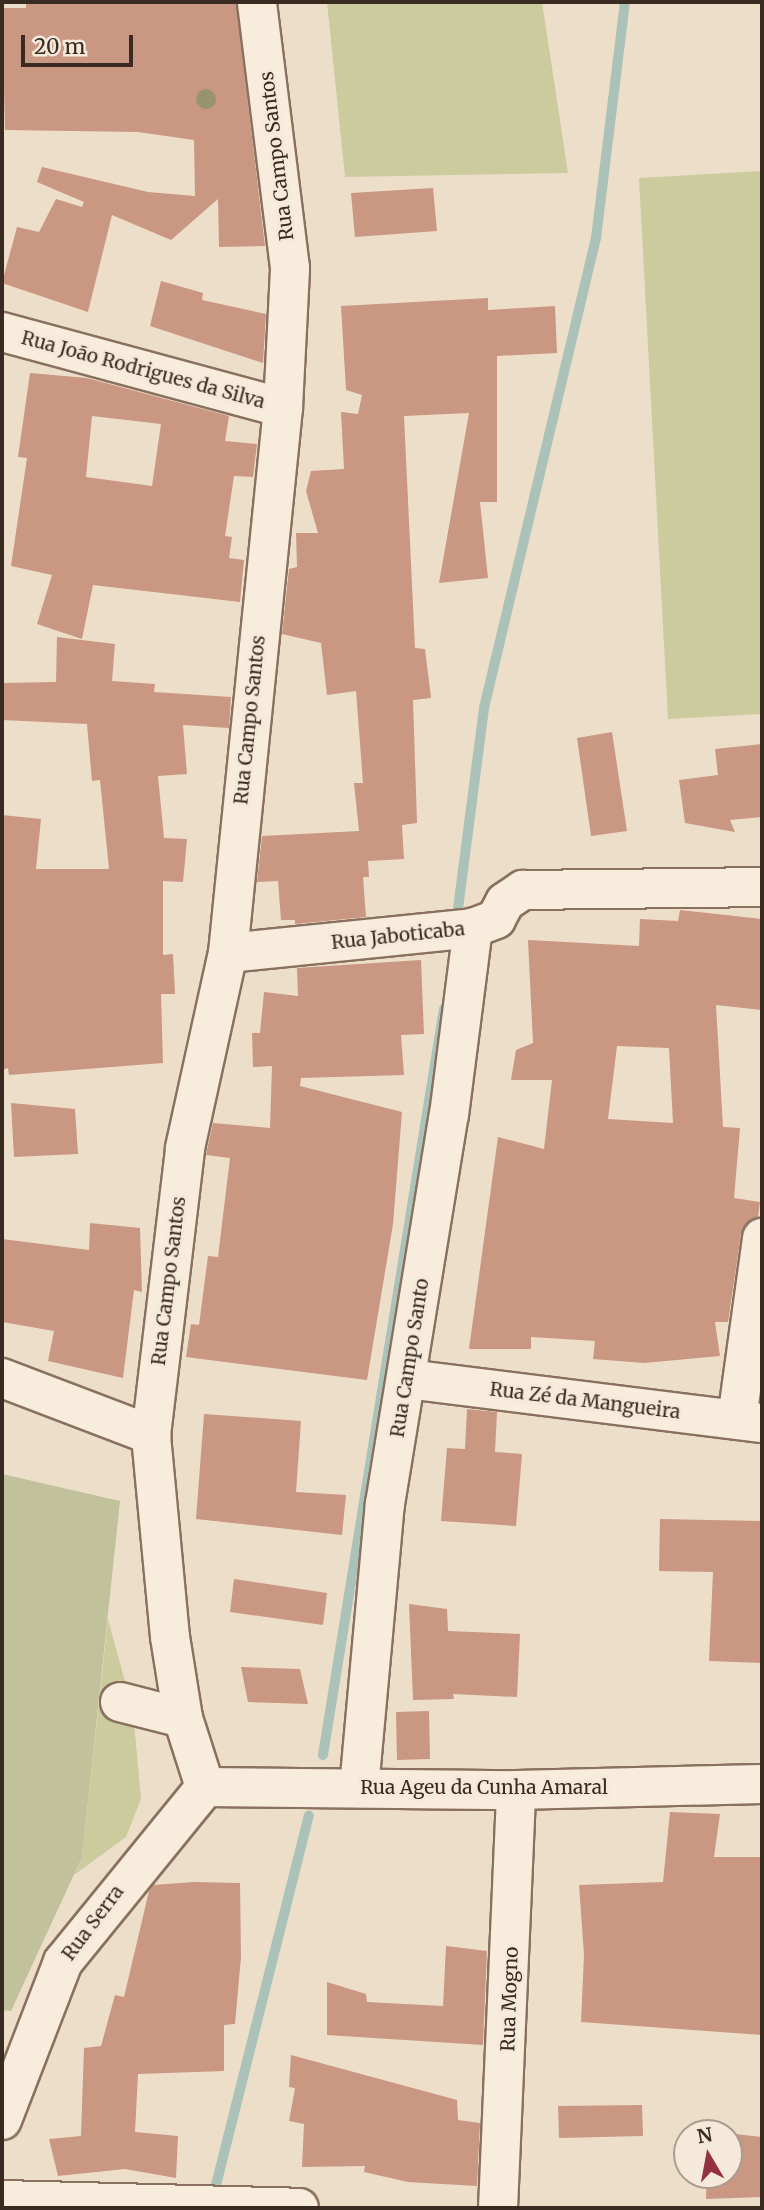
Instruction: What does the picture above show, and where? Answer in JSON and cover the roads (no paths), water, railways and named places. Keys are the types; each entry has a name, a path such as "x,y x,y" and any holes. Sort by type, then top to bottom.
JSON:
{"street":[{"name":"Rua Campo Santos","path":"151,1435 185,1148 228,953 284,408 290,268 257,2"},
{"name":"Rua João Rodrigues da Silva","path":"2,332 284,408"},
{"name":"Rua Jaboticaba","path":"228,953 473,929 496,919 505,902 523,890 762,887"},
{"name":"Rua Campo Santo","path":"359,1788 377,1572 473,929"},
{"path":"750,1421 762,1238"},
{"path":"2,1378 151,1435 183,1718 205,1787"},
{"name":"Rua Zé da Mangueira","path":"407,1379 750,1421"},
{"path":"120,1702 183,1718"},
{"name":"Rua Ageu da Cunha Amaral","path":"205,1787 516,1790 762,1784"},
{"name":"Rua Serra","path":"2,2120 63,1962 205,1787"},
{"name":"Rua Mogno","path":"498,2208 516,1790"},
{"path":"2,2200 299,2208"}],"waterway":[{"path":"456,924 484,708 596,238 625,2"},
{"path":"323,1755 444,1009"},
{"path":"216,2185 309,1816"}]}
